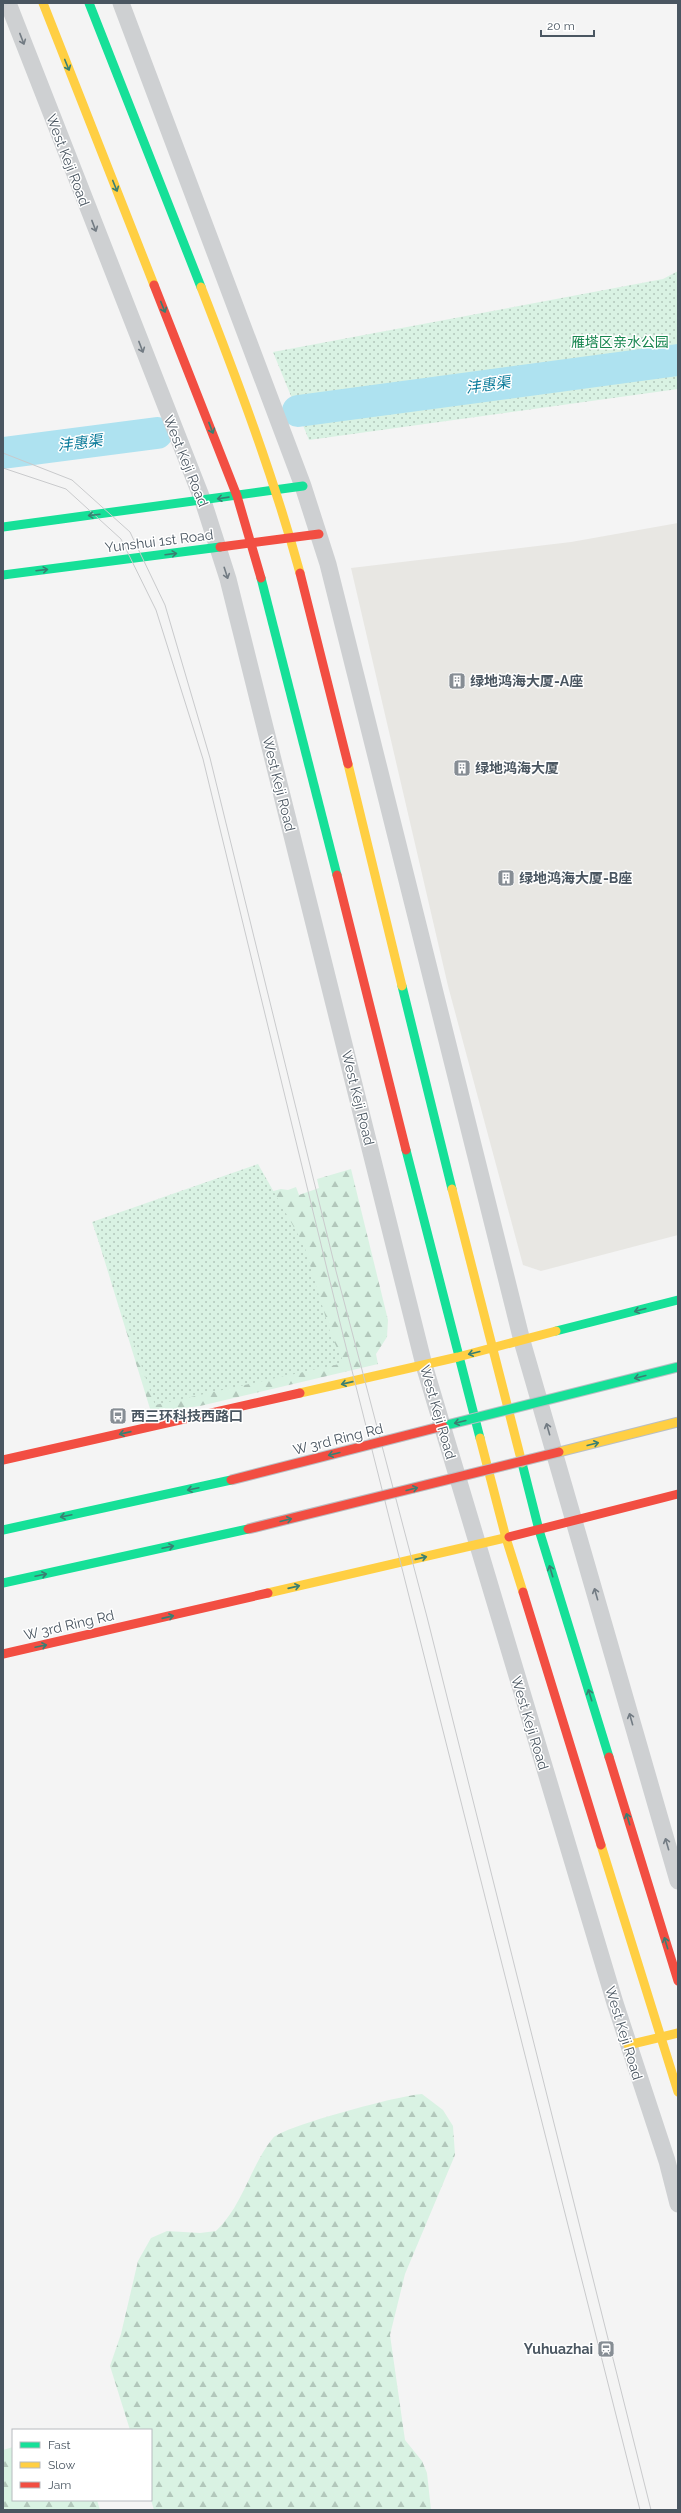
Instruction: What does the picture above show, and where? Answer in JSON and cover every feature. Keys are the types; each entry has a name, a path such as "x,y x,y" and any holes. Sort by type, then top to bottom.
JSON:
{"main road":[{"path":"43,3 237,496 273,620 458,1357 506,1538 678,2092"},
{"path":"89,3 243,394 277,490 311,610 429,1097 538,1530 678,1981"},
{"path":"3,527 203,501 303,486"},
{"name":"Yunshui 1st Road","path":"3,575 319,534"},
{"path":"3,1460 493,1349 678,1300"},
{"name":"W 3rd Ring Rd","path":"3,1530 231,1480 678,1367"},
{"path":"3,1583 248,1529 678,1422"},
{"name":"W 3rd Ring Rd","path":"3,1654 477,1545 678,1494"},
{"path":"628,2045 678,2033"}],"street":[{"name":"West Keji Road","path":"8,3 203,501 228,579 424,1365 628,2045 667,2161 678,2204"},
{"path":"121,3 303,486 319,534 330,572 522,1341 678,1881"}],"shaded area":[{"path":"678,523 678,1235 541,1271 523,1265 448,986 351,568 571,542"}],"green space":[{"name":"雁塔区亲水公园","path":"678,271 678,389 309,440 273,352 663,279"},
{"path":"258,1164 304,1245 331,1335 344,1363 155,1405 92,1222"},
{"path":"351,1169 388,1320 387,1337 376,1354 378,1364 200,1406 151,1412 97,1236 281,1189 288,1190 296,1187 299,1195 319,1188 317,1179"},
{"path":"422,2094 443,2110 453,2126 455,2155 405,2274 390,2335 405,2440 422,2461 427,2473 431,2510 154,2510 151,2501 152,2429 130,2429 110,2366 121,2334 138,2261 151,2238 167,2231 200,2233 216,2231 233,2209 265,2149 273,2138 282,2133 319,2119"},
{"path":"12,2447 12,2501 97,2501 100,2510 3,2510 3,2450"}],"waterway":[{"name":"沣惠渠","path":"298,411 678,360"},
{"name":"沣惠渠","path":"3,453 157,433"}],"tram line":[{"path":"3,453 72,480 130,532 165,605 210,758 336,1271 427,1617 651,2510"},
{"path":"3,468 66,489 121,539 156,610 203,759 344,1339 640,2510"}],"traffic: fast":[{"path":"89,3 201,287"},
{"path":"3,527 303,486"},
{"path":"3,575 220,547"},
{"path":"261,578 337,875"},
{"path":"402,986 452,1189"},
{"path":"406,1150 480,1438"},
{"path":"556,1331 678,1300"},
{"path":"443,1426 678,1367"},
{"path":"522,1463 539,1530 609,1757"},
{"path":"3,1530 231,1480"},
{"path":"3,1583 248,1529"}],"traffic: slow":[{"path":"43,3 154,285"},
{"path":"201,287 254,429 290,536 300,573"},
{"path":"348,764 402,986"},
{"path":"452,1189 522,1463"},
{"path":"300,1393 458,1357 556,1331"},
{"path":"559,1452 678,1422"},
{"path":"480,1438 506,1538 523,1592"},
{"path":"268,1593 509,1537"},
{"path":"601,1845 678,2092"},
{"path":"628,2045 678,2033"}],"traffic: jam":[{"path":"154,285 237,496 261,578"},
{"path":"220,547 319,534"},
{"path":"300,573 348,764"},
{"path":"337,875 406,1150"},
{"path":"3,1460 300,1393"},
{"path":"231,1480 443,1426"},
{"path":"248,1529 559,1452"},
{"path":"509,1537 678,1494"},
{"path":"523,1592 601,1845"},
{"path":"3,1654 268,1593"},
{"path":"609,1757 678,1981"}],"place":[{"name":"绿地鸿海大厦-A座","path":"457,681"},
{"name":"绿地鸿海大厦","path":"462,768"},
{"name":"绿地鸿海大厦-B座","path":"506,878"},
{"name":"西三环科技西路口","path":"118,1416"},
{"name":"Yuhuazhai","path":"606,2349"}]}
